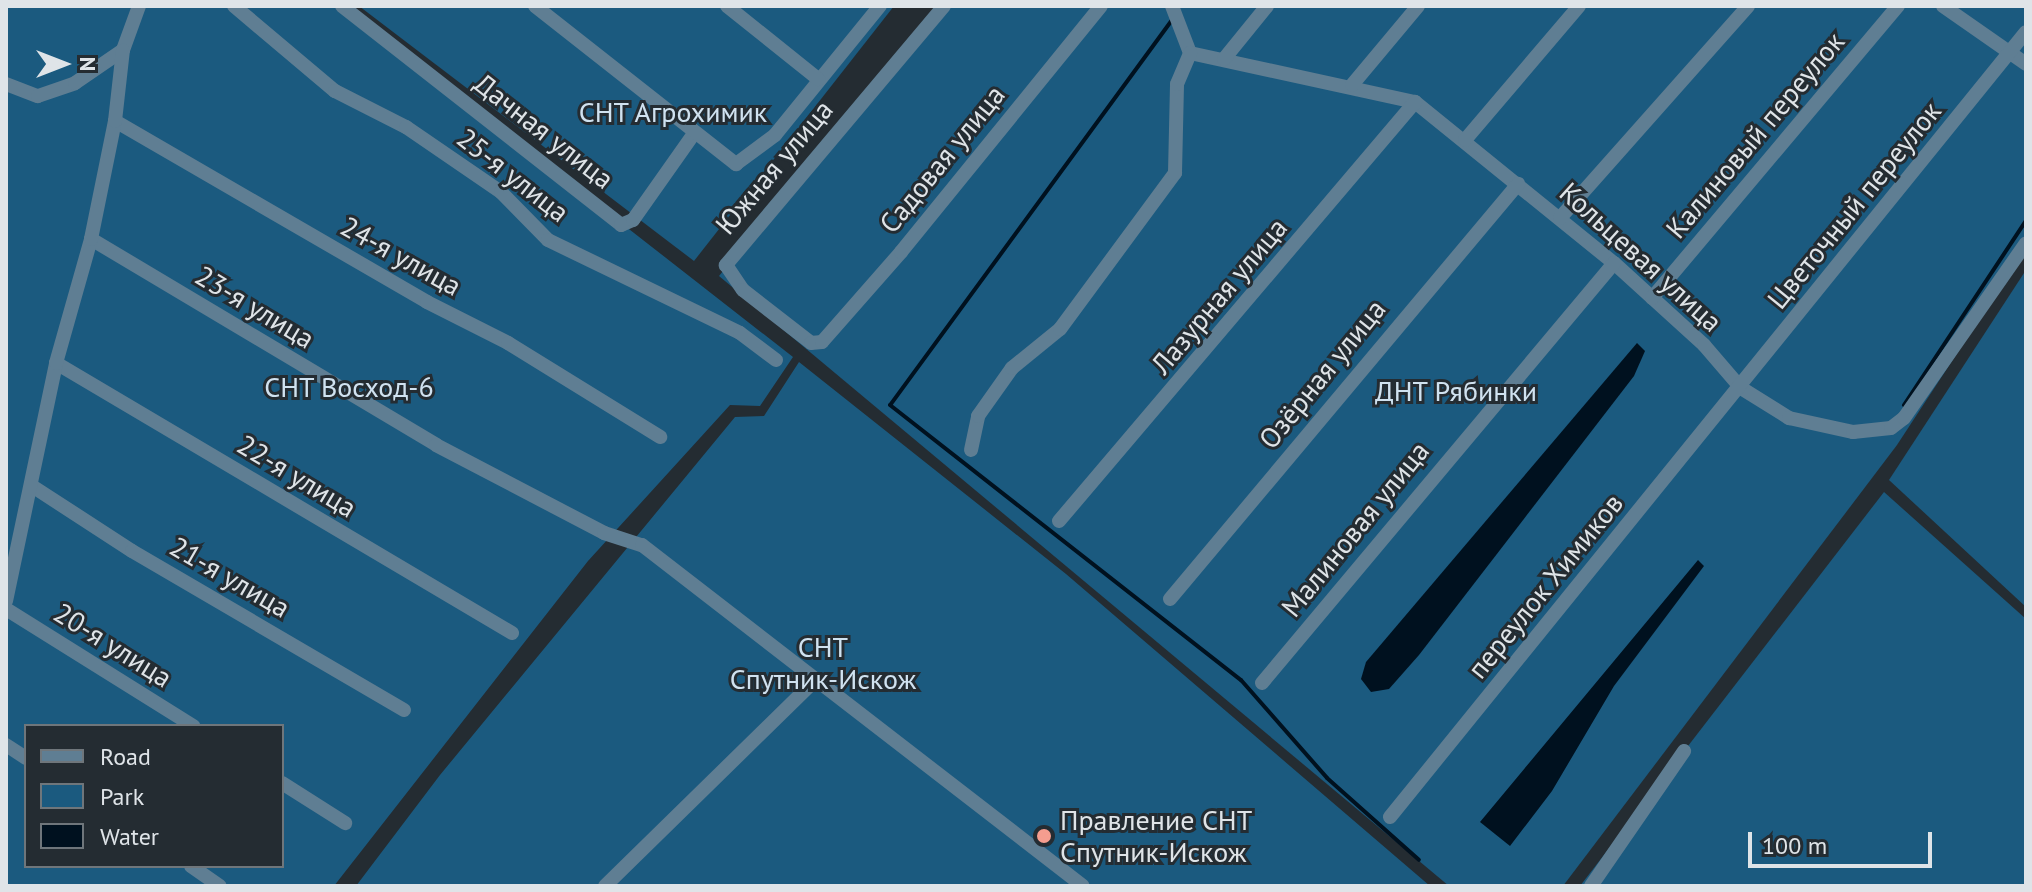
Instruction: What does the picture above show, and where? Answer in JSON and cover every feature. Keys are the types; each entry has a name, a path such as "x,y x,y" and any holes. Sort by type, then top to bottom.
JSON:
{"street":[{"path":"6,601 56,363 91,239 115,121 123,50 139,6"},
{"name":"25-я улица","path":"234,6 335,91 406,127 501,192 548,240 740,333 776,360"},
{"name":"Дачная улица","path":"342,6 621,225 633,220 693,135"},
{"path":"535,6 693,135 736,164 750,158 775,135 880,6"},
{"path":"727,6 818,79"},
{"name":"Южная улица","path":"822,342 811,343 743,290 726,265 944,6"},
{"name":"Садовая улица","path":"822,342 1101,6"},
{"path":"971,450 978,416 1012,368 1060,329 1175,173 1177,84 1190,53 1172,6"},
{"path":"1224,59 1267,6"},
{"path":"1352,85 1418,6"},
{"path":"1465,140 1579,6"},
{"path":"1560,218 1748,6"},
{"name":"Калиновый переулок","path":"1652,298 1898,6"},
{"path":"1943,6 2026,64"},
{"name":"Цветочный переулок","path":"1741,388 2026,32"},
{"path":"6,84 38,96 75,83 123,50"},
{"name":"Кольцевая улица","path":"1190,53 1352,85 1415,102 1614,263 1741,388 1789,418 1853,432 1891,428 1904,418 2026,243"},
{"name":"Лазурная улица","path":"1059,521 1415,102"},
{"name":"24-я улица","path":"115,121 413,294 508,343 660,437"},
{"name":"Озёрная улица","path":"1170,599 1518,184"},
{"name":"23-я улица","path":"91,239 436,445 604,533 642,545 1083,886"},
{"name":"Малиновая улица","path":"1262,683 1614,263"},
{"name":"22-я улица","path":"56,363 512,633"},
{"name":"переулок Химиков","path":"1390,817 1741,388"},
{"name":"21-я улица","path":"32,486 132,551 404,710"},
{"name":"20-я улица","path":"6,609 190,724"},
{"path":"605,886 814,681"},
{"path":"6,745 24,757"},
{"path":"1591,886 1684,751"},
{"path":"284,784 345,823"},
{"path":"194,868 220,886"}],"green space":[{"name":"СНТ Восход-6","path":"6,6 343,6 793,357 760,406 730,405 588,561 334,886 6,886"},
{"name":"СНТ Агрохимик","path":"359,6 894,6 694,261"},
{"name":"ДНТ Рябинки","path":"940,6 2026,6 2026,248 1897,445 1563,886 1449,886 719,276"},
{"path":"2026,270 2026,607 1889,480"},
{"name":"СНТ Спутник-Искож","path":"799,362 1066,574 1430,886 356,886 440,775 735,417 764,416"},
{"path":"1884,492 2026,619 2026,886 1580,886"}],"water":[{"path":"1637,343 1645,351 1634,376 1419,655 1389,689 1371,692 1361,679 1366,662"},
{"path":"1698,560 1704,566 1614,686 1552,791 1510,846 1480,822"}],"waterway":[{"path":"1172,20 890,405 1241,680 1327,778 1419,860"},
{"path":"1904,405 2026,221"}],"place":[{"name":"Правление СНТ Спутник-Искож","path":"1044,836"}]}
